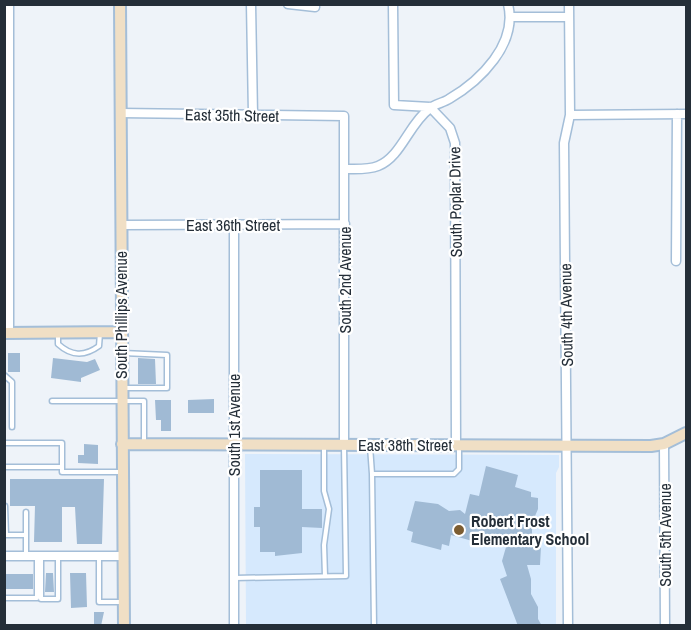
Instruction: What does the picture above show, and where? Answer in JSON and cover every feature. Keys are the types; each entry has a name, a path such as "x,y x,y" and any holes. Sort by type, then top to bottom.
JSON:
{"street":[{"path":"9,4 7,333 121,332"},
{"name":"South Phillips Avenue","path":"120,4 124,626"},
{"path":"251,4 253,115"},
{"path":"288,4 315,7"},
{"path":"393,4 394,105 430,107"},
{"path":"346,169 377,166 390,158 412,125 430,107 448,100 485,72 501,50 510,17 508,4"},
{"name":"South 4th Avenue","path":"567,626 568,446 564,143 570,115 568,4"},
{"path":"510,17 568,17"},
{"name":"South Poplar Drive","path":"430,107 450,128 455,143 457,445"},
{"name":"East 35th Street","path":"120,113 344,116"},
{"path":"570,115 682,114 676,261"},
{"name":"South 2nd Avenue","path":"344,116 346,169 344,445"},
{"name":"East 36th Street","path":"122,225 345,225"},
{"name":"South 1st Avenue","path":"234,225 234,626"},
{"name":"East 38th Street","path":"122,444 568,446 664,444 687,433"},
{"name":"South 5th Avenue","path":"664,444 665,626"},
{"path":"4,556 123,556"}],"lane":[{"path":"58,333 58,344 76,354 84,354 99,346 100,333"},
{"path":"121,353 166,355 167,388 121,388"},
{"path":"4,375 12,382 12,427"},
{"path":"52,400 144,401 144,444"},
{"path":"4,443 62,443 62,472 122,472"},
{"path":"324,445 324,491 329,509 324,545 325,576"},
{"path":"234,578 346,576 344,445"},
{"path":"370,445 374,626"},
{"path":"372,474 454,474 459,469 457,445"},
{"path":"4,467 62,467"},
{"path":"5,506 6,535 26,534"},
{"path":"26,512 26,556"},
{"path":"39,556 41,599 58,599 58,556"},
{"path":"4,598 37,598 39,556"},
{"path":"99,556 99,602 124,602"}],"shaded area":[{"name":"Robert Frost Elementary School","path":"245,454 559,455 559,467 556,473 556,625 246,625"}],"building":[{"path":"8,353 20,353 20,372 8,372"},
{"path":"53,358 87,362 95,359 100,370 81,378 81,382 51,378"},
{"path":"138,358 155,359 156,384 138,384"},
{"path":"214,399 214,413 188,413 188,400"},
{"path":"155,400 171,400 171,431 161,431 161,420 156,420"},
{"path":"84,444 98,445 98,464 78,463 78,455 84,455"},
{"path":"486,466 518,475 515,487 531,492 531,497 538,498 538,509 532,523 532,535 525,546 541,546 540,565 527,565 531,579 531,594 538,607 538,619 542,626 518,626 500,579 507,576 502,561 506,547 491,543 490,546 451,535 449,546 442,544 441,550 411,542 413,532 407,530 415,501 438,504 449,511 460,510 465,514 470,494 479,496"},
{"path":"260,470 302,470 302,509 322,509 322,528 302,527 302,553 275,556 275,552 260,552 260,527 254,527 254,507 260,507"},
{"path":"10,479 104,479 102,544 77,544 75,507 62,507 62,542 34,542 35,506 10,506"},
{"path":"46,573 53,573 54,592 45,592"},
{"path":"70,573 86,573 87,607 71,608"},
{"path":"6,574 33,574 33,589 6,589"},
{"path":"94,612 104,612 101,626 94,626"}],"place":[{"name":"Robert Frost Elementary School","path":"459,530"}]}
